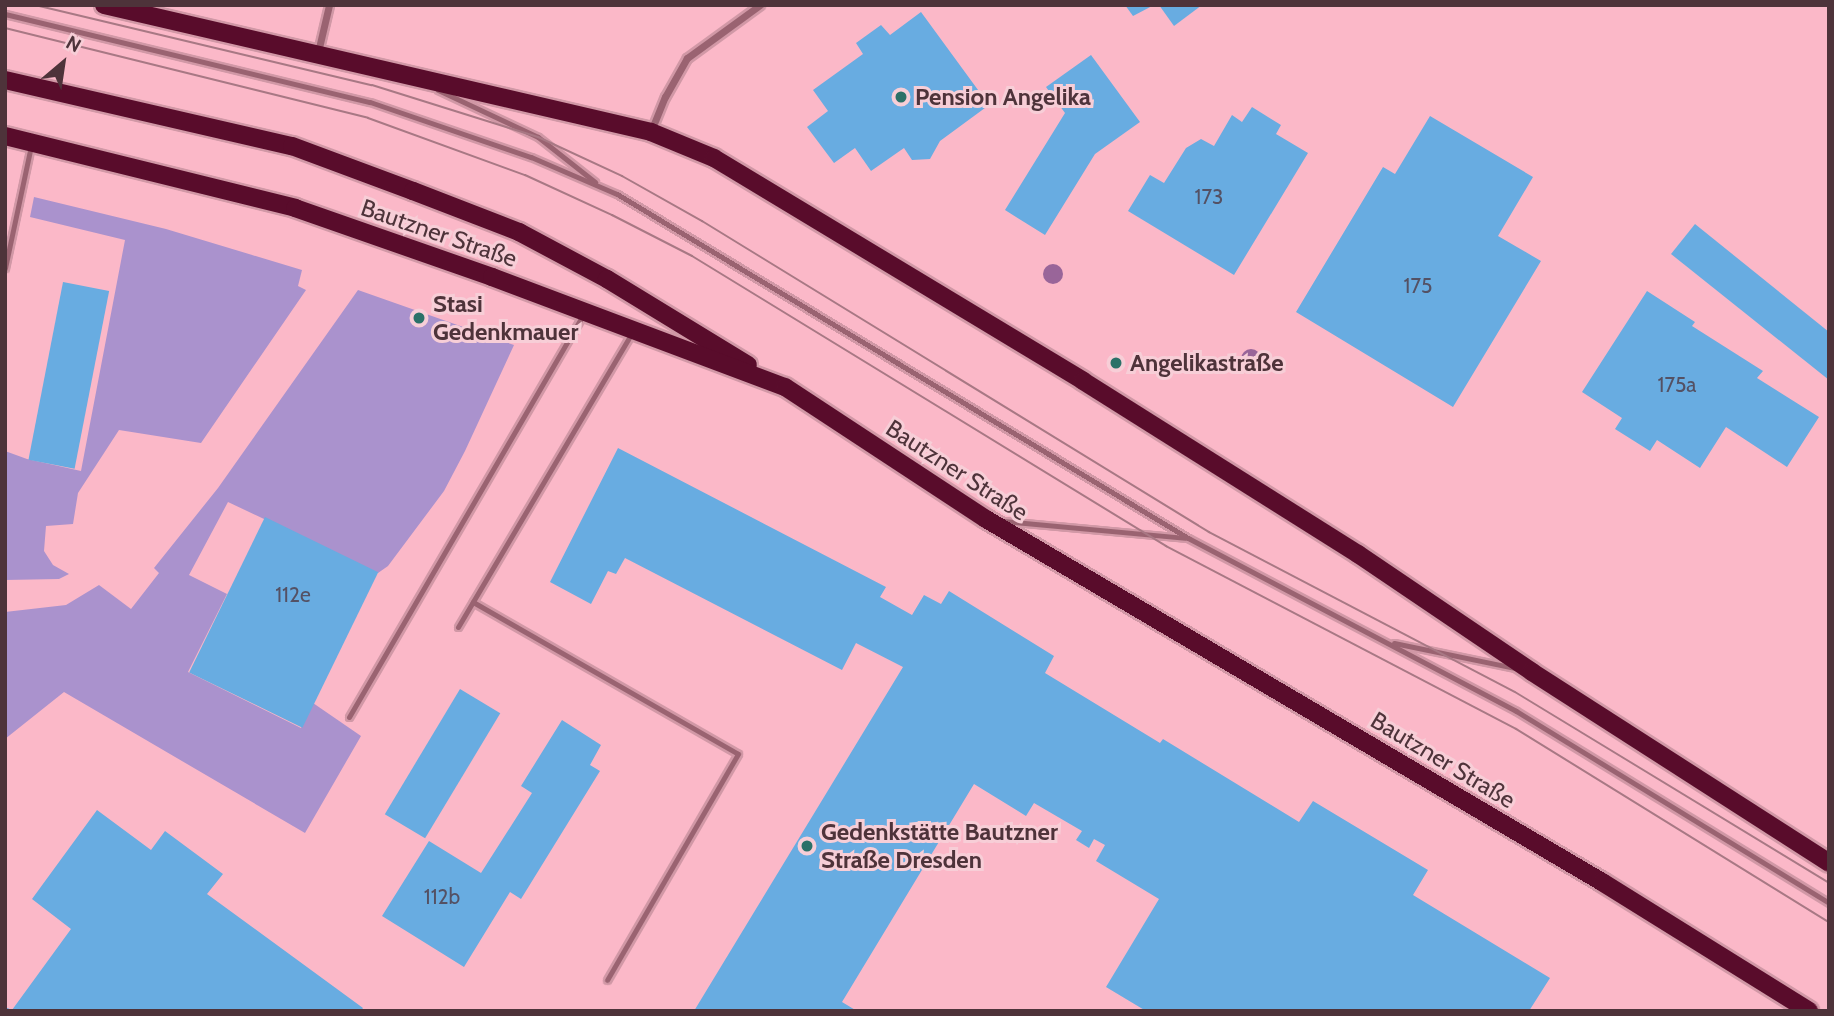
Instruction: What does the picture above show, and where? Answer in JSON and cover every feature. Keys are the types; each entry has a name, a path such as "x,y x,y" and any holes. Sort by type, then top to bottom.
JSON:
{"main road":[{"path":"104,5 651,132 714,158 1059,366 1358,554 1532,672 1829,863"},
{"path":"5,80 292,146 507,228 607,279 785,387"},
{"name":"Bautzner Straße","path":"5,136 295,208 785,387 986,519 1590,876 1809,1011"}],"street":[{"path":"317,54 329,5"},
{"path":"651,132 665,97 687,58 760,5"}],"lane":[{"path":"5,14 370,102 531,157 603,189 718,253 1188,538 1516,711 1829,903"},
{"path":"401,73 537,137 603,189"},
{"path":"5,268 32,143"},
{"path":"349,716 585,312"},
{"path":"458,627 633,330"},
{"path":"986,519 1188,538"},
{"path":"473,601 738,754 607,980"},
{"path":"1388,642 1532,672"}],"shaded area":[{"path":"34,197 166,229 302,270 298,286 306,290 201,443 119,430 78,493 73,524 46,526 44,551 53,565 69,574 59,579 5,580 5,451 27,459 81,471 125,240 30,217"},
{"path":"358,290 514,345 444,491 388,566 378,573 228,502 189,575 227,594 188,672 301,728 313,703 361,736 305,833 64,692 5,739 5,612 66,605 99,585 131,609 159,573 154,568 218,488"}],"building":[{"path":"1125,5 1154,5 1133,16"},
{"path":"1159,5 1202,5 1174,26"},
{"name":"Pension Angelika","path":"921,12 989,105 940,141 930,159 912,160 904,148 871,171 855,148 834,163 807,127 828,111 813,90 863,54 856,43 881,25 890,35"},
{"path":"1091,55 1140,122 1095,154 1045,235 1005,210 1065,113 1046,87"},
{"path":"1252,107 1281,125 1276,134 1308,153 1234,275 1128,211 1150,175 1164,183 1186,148 1201,139 1214,146 1232,115 1242,122"},
{"path":"1430,116 1533,177 1498,236 1541,261 1453,407 1296,312 1383,167 1395,174"},
{"path":"1695,224 1829,332 1829,380 1671,254"},
{"path":"63,282 109,291 75,469 28,460"},
{"path":"1647,291 1695,322 1692,326 1763,371 1757,378 1819,417 1787,467 1726,427 1700,468 1657,440 1650,451 1615,429 1622,418 1582,392"},
{"path":"618,448 886,587 880,597 912,615 924,595 941,604 949,591 1054,656 1045,673 1160,743 1163,739 1299,822 1313,801 1428,870 1413,895 1550,978 1529,1011 1146,1011 1106,987 1159,899 1096,861 1105,845 1094,839 1089,848 1076,840 1082,831 1034,803 1026,816 974,784 842,1002 857,1011 694,1011 903,667 856,643 842,670 625,558 616,574 608,571 591,604 550,582"},
{"path":"265,517 378,572 302,728 189,672"},
{"path":"460,689 500,713 425,838 385,814"},
{"path":"562,720 601,745 590,765 600,771 521,899 510,892 464,967 382,916 429,841 481,873 532,793 521,786"},
{"path":"97,810 151,850 165,831 223,874 207,894 363,1008 361,1011 5,1011 5,1007 12,1010 71,929 32,899"}],"tram line":[{"path":"35,5 372,85 538,137 622,176 702,221 1209,532 1515,692 1829,883"},
{"path":"5,28 368,118 525,175 612,215 692,256 1166,546 1516,729 1829,922"}],"place":[{"name":"Pension Angelika","path":"901,97"},
{"name":"Stasi Gedenkmauer","path":"419,318"},
{"name":"Angelikastraße","path":"1116,363"},
{"name":"Gedenkstätte Bautzner Straße Dresden","path":"807,846"}]}
